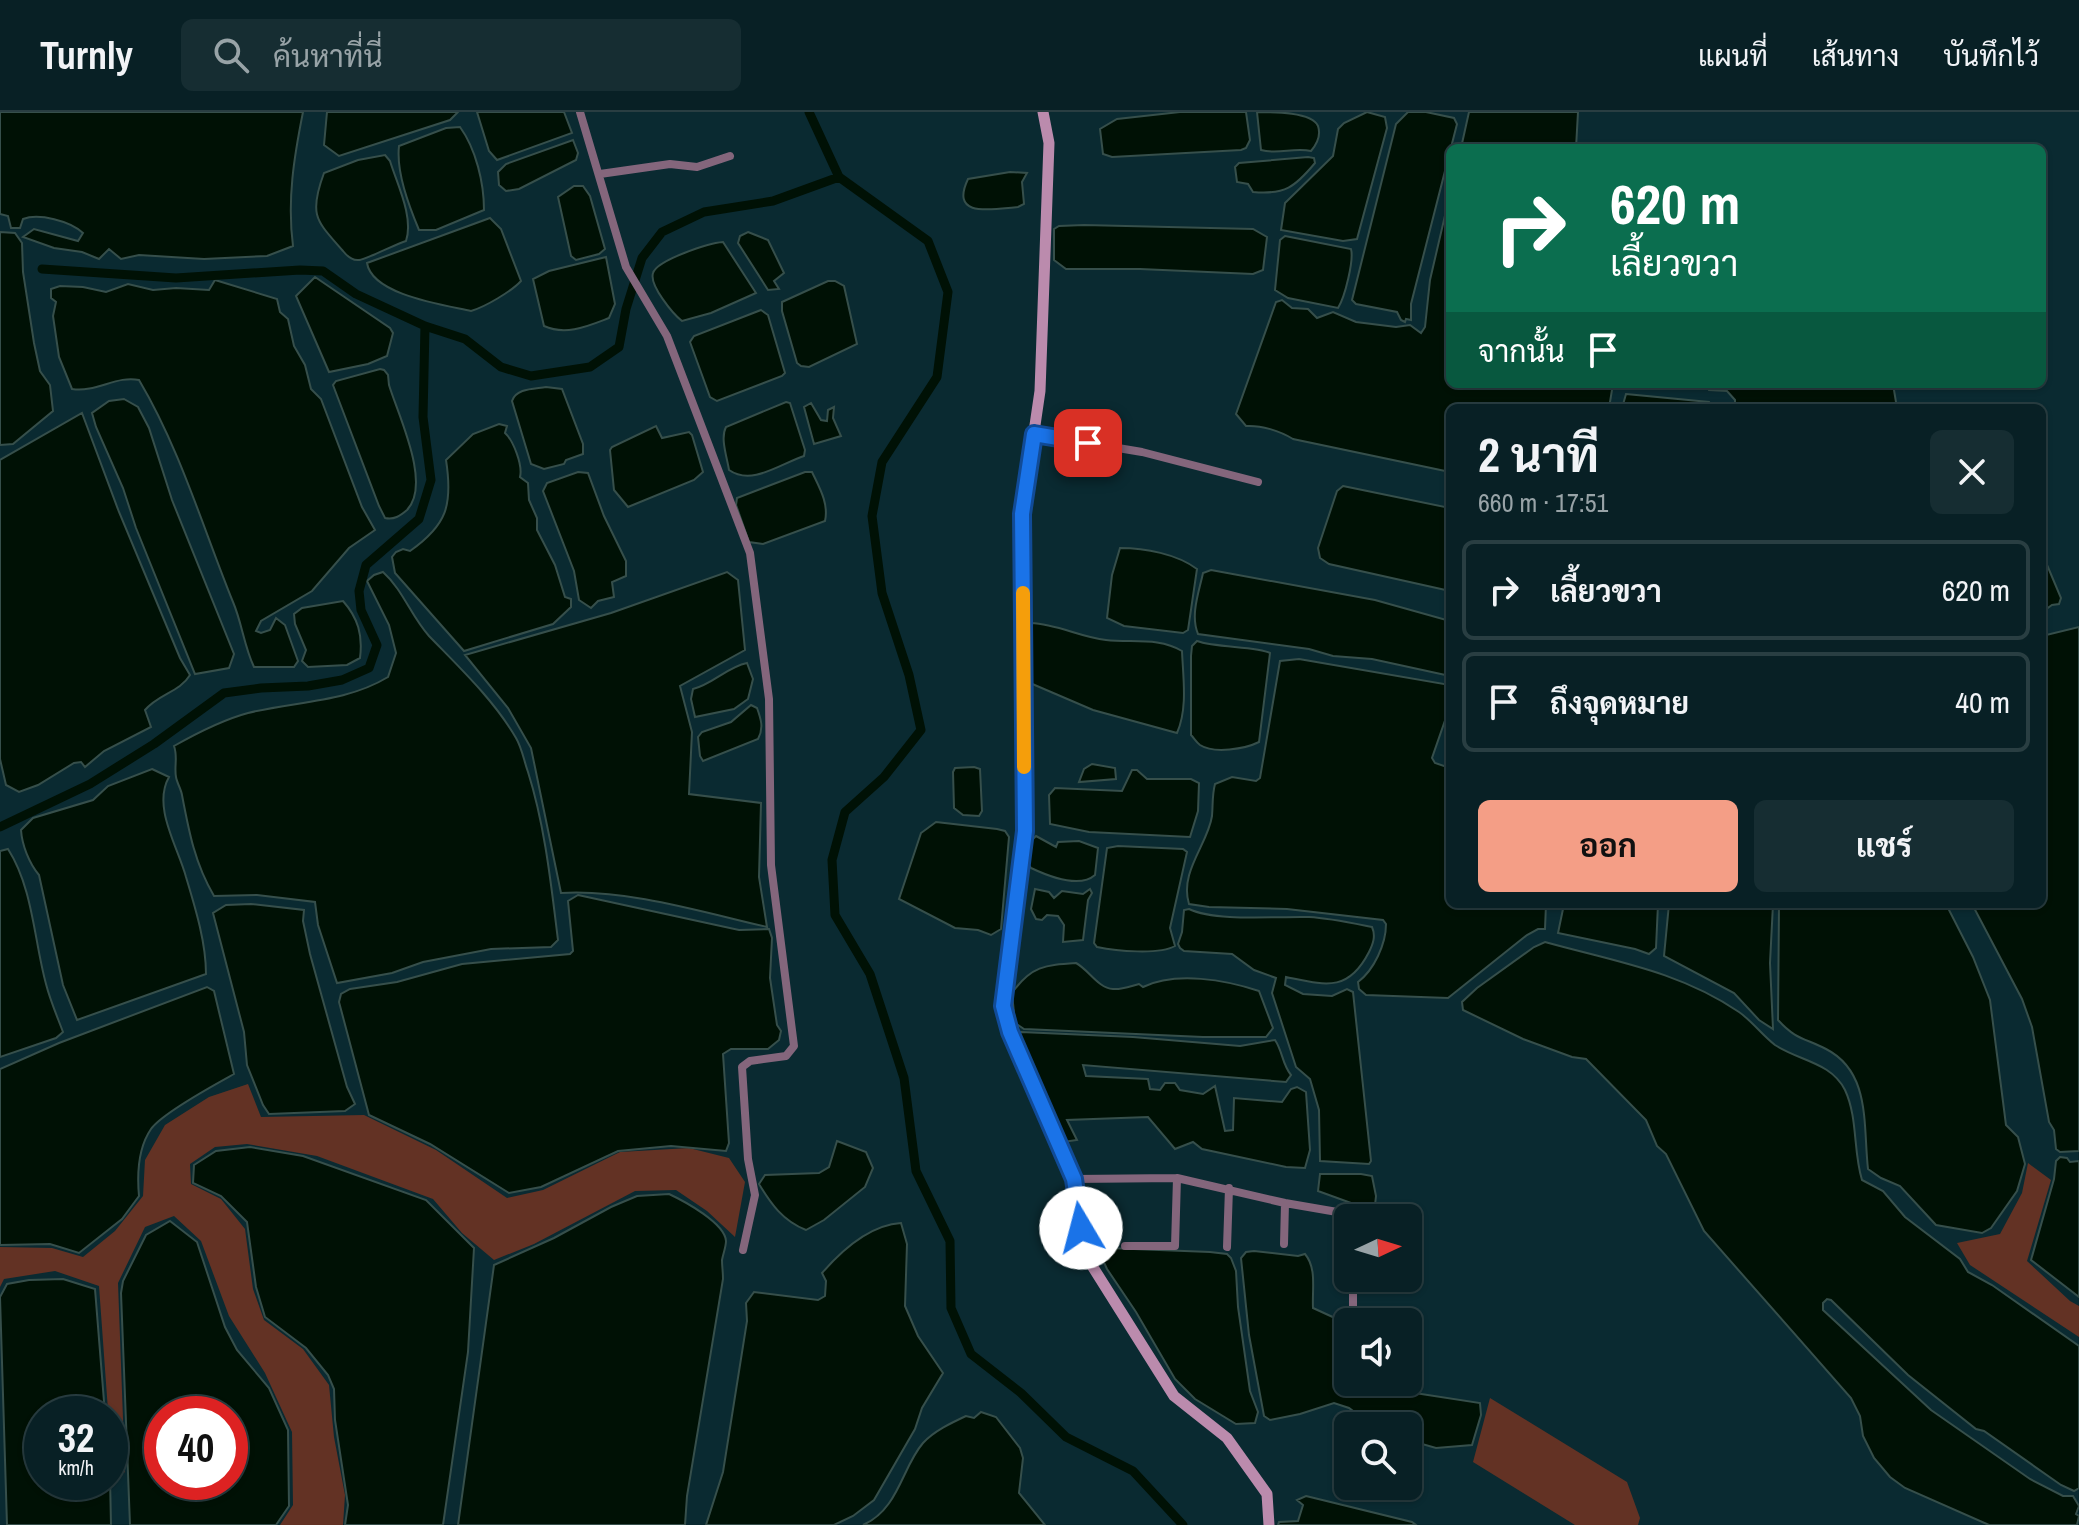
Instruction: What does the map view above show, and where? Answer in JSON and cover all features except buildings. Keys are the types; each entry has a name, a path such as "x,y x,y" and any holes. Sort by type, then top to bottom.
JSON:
{"street":[{"path":"580,112 626,267 667,336 750,553 769,699 771,865 794,1046 786,1056 750,1061 742,1067 748,1159 755,1195 743,1250"},
{"path":"1043,112 1049,143 1040,391 1022,514 1025,831 1003,1006 1010,1032 1074,1179 1084,1253 1174,1396 1227,1438 1267,1494 1269,1525"},
{"path":"600,174 670,164 697,167 730,156"},
{"path":"1034,434 1142,452 1258,482"},
{"path":"1074,1179 1177,1178 1334,1213"},
{"path":"1125,1246 1175,1246 1177,1178"},
{"path":"1227,1247 1229,1188"},
{"path":"1284,1244 1285,1203"},
{"path":"1353,1292 1353,1306"}],"shaded area":[{"path":"0,112 303,112 292,179 293,246 267,256 204,259 139,255 121,259 109,249 99,259 23,237 34,229 78,241 83,233 63,222 37,217 23,219 20,228 11,228 8,216 0,214"},
{"path":"327,112 458,112 450,120 339,156 324,145"},
{"path":"477,112 564,112 572,133 497,160 489,151"},
{"path":"1180,112 1246,112 1250,140 1241,150 1112,157 1103,154 1100,129 1117,119"},
{"path":"1257,112 1292,114 1314,121 1319,136 1315,145 1311,151 1261,150"},
{"path":"1367,112 1385,117 1387,128 1357,239 1343,241 1281,230 1285,203 1333,156 1338,129"},
{"path":"1408,112 1426,112 1454,118 1457,124 1452,144 1446,144 1446,167 1411,304 1411,320 1406,319 1405,322 1397,312 1356,304 1352,300 1396,124"},
{"path":"1469,112 1578,112 1576,144 1462,144"},
{"path":"460,127 478,167 484,210 436,230 419,230 401,178 399,146 446,128"},
{"path":"573,140 578,153 576,160 519,189 506,191 499,185 498,172 506,164"},
{"path":"385,155 390,161 406,211 406,241 354,260 346,255 321,224 316,209 319,187 324,173 358,160"},
{"path":"1314,158 1315,163 1288,188 1253,192 1248,184 1237,182 1235,167 1239,163"},
{"path":"1010,172 1027,173 1022,182 1024,204 986,210 976,209 964,201 968,179"},
{"path":"574,186 583,186 590,196 605,249 599,254 576,260 571,256 558,197"},
{"path":"1446,211 1446,388 1612,388 1610,404 1446,404 1446,471 1293,439 1276,431 1246,426 1236,414 1276,302 1282,300 1292,308 1308,309 1317,318 1333,312 1356,322 1396,327 1410,325 1421,333 1425,327 1430,280"},
{"path":"490,218 501,229 521,281 477,309 471,311 395,291 372,274 367,263"},
{"path":"1084,225 1253,229 1267,237 1263,270 1253,274 1066,269 1054,260 1054,229"},
{"path":"0,232 15,233 22,243 23,272 34,343 40,371 50,385 53,411 13,444 0,445"},
{"path":"748,232 768,240 784,273 774,281 779,289 768,290 738,243 740,236"},
{"path":"1285,236 1351,249 1348,278 1338,308 1288,298 1275,290 1280,240"},
{"path":"723,242 756,293 711,313 682,321 658,292 653,273 673,258"},
{"path":"606,257 615,304 609,318 569,330 544,326 533,279 549,271"},
{"path":"315,277 390,328 393,333 387,356 368,364 329,372 296,296"},
{"path":"215,280 277,299 280,312 288,319 294,346 305,365 311,389 321,399 362,507 375,530 349,548 312,591 261,621 256,631 261,633 270,630 276,618 285,625 298,661 294,667 254,667 190,489 167,433 139,380 72,389 59,357 53,316 56,302 51,298 51,289 60,286 83,287 106,292 128,284 153,290 209,290"},
{"path":"828,281 844,286 857,344 809,367 801,366 797,363 782,302"},
{"path":"761,310 768,315 785,373 717,401 710,397 690,342 694,336"},
{"path":"380,369 388,375 415,467 414,498 407,510 391,518 385,518 379,506 333,385 336,381"},
{"path":"546,387 562,389 583,444 583,454 566,460 564,464 544,469 531,464 512,401 521,391"},
{"path":"1894,388 1896,404 1735,404 1727,391 1709,390"},
{"path":"1626,394 1711,404 1623,404"},
{"path":"124,399 138,407 149,428 172,500 234,654 229,668 195,674 96,427 92,413 109,401"},
{"path":"790,403 805,450 804,456 757,475 747,476 729,470 724,442 726,427"},
{"path":"811,403 821,420 827,421 828,410 834,407 833,418 841,436 814,444 804,407"},
{"path":"82,413 119,512 190,675 145,710 151,727 104,751 85,767 81,762 74,763 38,785 19,792 6,785 0,759 0,460"},
{"path":"499,424 507,426 505,433 517,453 520,477 528,483 537,530 555,565 565,597 571,599 571,607 553,624 464,651 395,573 392,557 403,549 410,551 439,523 449,490 446,460 473,434"},
{"path":"656,426 662,438 689,432 703,472 694,480 628,507 614,490 610,450"},
{"path":"578,472 588,473 626,561 626,576 612,582 614,597 598,601 591,608 579,600 574,571 543,491 547,483"},
{"path":"812,472 820,489 826,508 825,521 763,544 749,542 736,505 737,498"},
{"path":"1343,486 1446,507 1446,590 1329,564 1320,558 1318,548 1337,491"},
{"path":"1120,548 1160,553 1180,559 1197,569 1188,630 1183,633 1124,626 1107,618 1112,575"},
{"path":"2046,562 2061,598 2059,604 2046,609"},
{"path":"1211,570 1375,600 1446,620 1446,675 1372,659 1333,656 1309,649 1198,634 1195,611 1203,573"},
{"path":"383,572 429,636 487,697 518,742 543,834 558,940 551,947 491,949 337,983 318,925 315,902 257,895 214,896 202,872 187,822 176,777 174,746 238,716 337,697 372,686 388,677 396,653 389,625 367,581"},
{"path":"727,572 738,580 745,650 680,686 692,732 689,794 761,803 759,877 767,927 638,898 561,893 531,748 508,708 465,655 611,613"},
{"path":"343,601 358,627 360,658 347,665 308,667 302,661 306,650 294,614 302,608"},
{"path":"1031,623 1106,640 1164,644 1182,651 1184,703 1177,733 1093,710 1030,683 1027,625"},
{"path":"2079,627 2079,1151 2060,1152 2056,1149 2054,1130 2049,1122 2032,1027 2022,999 1974,908 2046,908 2046,635"},
{"path":"1197,641 1270,653 1259,742 1221,750 1200,745 1191,735 1191,656 1192,646"},
{"path":"1299,659 1446,684 1446,718 1432,758 1435,763 1446,767 1446,908 1546,908 1545,929 1527,935 1448,998 1366,995 1359,989 1358,982 1374,964 1381,948 1386,924 1383,920 1287,909 1189,904 1188,881 1209,827 1215,784 1232,777 1256,781 1260,778 1280,661"},
{"path":"747,663 753,679 748,699 734,709 695,717 691,699 693,689"},
{"path":"751,705 757,708 761,720 758,739 703,761 698,737 702,732 731,722"},
{"path":"1092,764 1115,768 1116,779 1079,782 1084,769"},
{"path":"955,768 980,769 982,811 979,816 963,815 954,808 953,772"},
{"path":"152,769 169,777 163,801 165,814 196,912 206,974 77,1020 63,985 39,875 27,854 21,830 33,818 93,800 108,786"},
{"path":"1132,770 1137,770 1147,779 1191,779 1199,783 1198,811 1190,837 1089,832 1050,824 1049,795 1055,788 1122,791"},
{"path":"936,822 997,829 1005,831 1009,837 1001,929 991,935 978,930 955,928 899,899 921,833"},
{"path":"1036,836 1056,847 1058,842 1079,841 1098,848 1095,875 1072,881 1031,868 1032,840"},
{"path":"1107,848 1183,849 1187,852 1170,928 1175,946 1159,951 1137,951 1097,947 1094,943"},
{"path":"8,849 23,880 46,984 63,1032 56,1038 0,1057 0,851"},
{"path":"1035,889 1049,892 1054,898 1062,891 1083,894 1090,889 1092,893 1088,900 1083,940 1063,942 1064,925 1058,916 1047,915 1042,920 1036,919 1031,909"},
{"path":"578,895 739,930 769,929 772,938 770,978 777,1025 781,1031 779,1040 768,1049 731,1049 723,1054 729,1143 726,1151 671,1146 618,1151 541,1187 509,1193 430,1144 369,1115 339,1002 341,994 350,989 397,982 462,964 570,954 573,951 568,901"},
{"path":"251,904 304,910 303,921 310,954 347,1087 355,1104 345,1111 269,1114 263,1105 247,1065 244,1032 213,913 226,905"},
{"path":"1658,908 1656,948 1649,954 1558,933 1563,909"},
{"path":"1669,908 1773,908 1770,963 1773,1029 1759,1020 1734,993 1664,956"},
{"path":"1779,908 1948,908 1990,1000 2006,1125 2018,1137 2025,1164 2017,1191 1991,1228 1982,1233 1936,1225 1900,1186 1868,1169 1862,1101 1851,1071 1841,1059 1796,1035 1778,1020"},
{"path":"1184,910 1215,916 1317,918 1372,927 1372,946 1361,965 1344,980 1324,983 1286,977 1285,985 1303,994 1332,996 1347,989 1353,992 1369,1164 1320,1161 1319,1110 1310,1079 1296,1067 1272,993 1276,978 1254,970 1232,954 1184,951 1180,948 1178,944"},
{"path":"1545,942 1645,969 1693,986 1739,1012 1775,1045 1832,1073 1849,1101 1862,1180 1883,1191 1905,1217 1960,1259 1968,1272 1992,1285 2079,1346 2079,1488 2074,1491 2061,1485 1984,1431 1976,1429 1908,1375 1831,1300 1823,1303 1823,1310 1931,1410 2030,1479 2063,1496 2073,1496 2079,1506 2077,1525 1989,1525 1905,1488 1890,1477 1874,1458 1863,1436 1860,1416 1851,1398 1704,1231 1646,1120 1586,1059 1523,1039 1463,1010 1462,1002 1477,988"},
{"path":"1076,963 1103,986 1113,989 1139,984 1143,987 1186,978 1232,983 1259,991 1273,1028 1266,1037 1203,1037 1024,1029 1015,1023 1012,993 1026,977 1047,966"},
{"path":"207,987 214,991 234,1074 177,1107 151,1129 139,1161 139,1196 122,1219 79,1253 50,1244 0,1245 0,1069 59,1043"},
{"path":"1017,1034 1240,1046 1275,1040 1291,1075 1286,1082 1083,1065 1086,1076 1148,1079 1150,1089 1160,1090 1165,1083 1175,1083 1180,1090 1203,1094 1215,1086 1225,1131 1233,1130 1234,1098 1282,1102 1291,1089 1297,1087 1306,1092 1310,1150 1305,1168 1286,1167 1202,1149 1193,1142 1175,1149 1148,1117 1067,1120 1077,1140 1063,1142 1017,1039"},
{"path":"248,1084 261,1117 364,1115 436,1150 507,1198 543,1190 620,1152 689,1148 729,1158 745,1182 735,1237 707,1211 676,1190 635,1191 534,1244 494,1260 462,1233 433,1199 317,1156 247,1144 215,1147 190,1164 191,1184 221,1199 245,1229 253,1289 264,1320 303,1349 329,1385 334,1437 345,1495 343,1525 280,1525 293,1505 292,1432 265,1373 229,1316 201,1241 174,1216 145,1227 118,1283 122,1396 107,1396 99,1286 55,1271 4,1279 0,1287 0,1247 52,1248 83,1257 115,1231 143,1196 145,1160 165,1125 209,1097"},
{"path":"837,1141 866,1152 873,1168 865,1187 824,1220 806,1230 778,1211 759,1184 765,1175 819,1173 829,1167"},
{"path":"250,1147 303,1156 426,1200 474,1248 468,1352 443,1525 345,1525 348,1505 335,1420 334,1389 328,1375 306,1348 265,1317 256,1287 247,1222 221,1196 193,1183 194,1165 216,1151"},
{"path":"2060,1157 2070,1162 2079,1161 2079,1297 2031,1260 2054,1179 2056,1161"},
{"path":"2028,1163 2051,1180 2027,1261 2079,1306 2079,1337 1970,1265 1957,1243 2000,1234 2022,1193"},
{"path":"1320,1174 1372,1176 1375,1204 1354,1204 1318,1191"},
{"path":"669,1194 711,1220 724,1234 726,1241 722,1260 723,1279 687,1496 685,1525 458,1525 494,1265 637,1196"},
{"path":"170,1221 197,1242 225,1327 237,1350 269,1388 288,1430 289,1506 276,1525 130,1525 123,1281 146,1235"},
{"path":"901,1223 907,1244 905,1306 918,1336 943,1373 874,1500 853,1516 834,1525 706,1525 723,1472 747,1321 746,1303 754,1292 818,1300 825,1296 826,1281 822,1273 838,1256 878,1228"},
{"path":"1102,1250 1210,1252 1227,1254 1231,1258 1236,1271 1250,1391 1258,1412 1255,1423 1236,1424 1195,1399 1175,1379 1107,1269 1101,1256"},
{"path":"1246,1252 1305,1254 1309,1260 1313,1272 1313,1308 1334,1318 1334,1396 1422,1394 1480,1403 1481,1415 1472,1445 1436,1448 1422,1444 1422,1412 1354,1412 1334,1403 1270,1420 1264,1416 1249,1335 1241,1258"},
{"path":"63,1279 95,1289 104,1396 24,1396 24,1500 110,1500 111,1525 7,1525 0,1297 7,1284"},
{"path":"1490,1398 1627,1482 1640,1518 1638,1525 1575,1525 1473,1462"},
{"path":"981,1412 996,1417 1020,1448 1023,1458 1019,1493 1045,1525 863,1525 885,1509 927,1439 954,1421 966,1416 974,1418"},
{"path":"1306,1496 1416,1525 1278,1525 1279,1522 1298,1521 1303,1505 1297,1500"}],"waterway":[{"path":"809,112 839,177 928,241 948,292 937,377 882,462 872,516 882,593 909,675 921,730 884,777 845,812 832,860 835,915 870,974 904,1078 916,1171 950,1241 951,1308 971,1354 1021,1393 1066,1437 1133,1471 1183,1525"},
{"path":"42,269 176,278 323,271 356,294 425,326 465,339 501,367 531,376 590,367 619,347 626,309 642,258 662,232 704,212 773,201 839,177"},
{"path":"0,827 90,784 154,744 224,693 308,686 342,680 369,668 377,645 361,610 359,591 366,565 419,519 431,480 423,417 425,326"}],"slow traffic":[{"path":"1023,593 1024,767"}],"route":[{"path":"1081,1228 1074,1179 1010,1032 1003,1006 1025,831 1022,514 1034,434 1088,443"}]}
